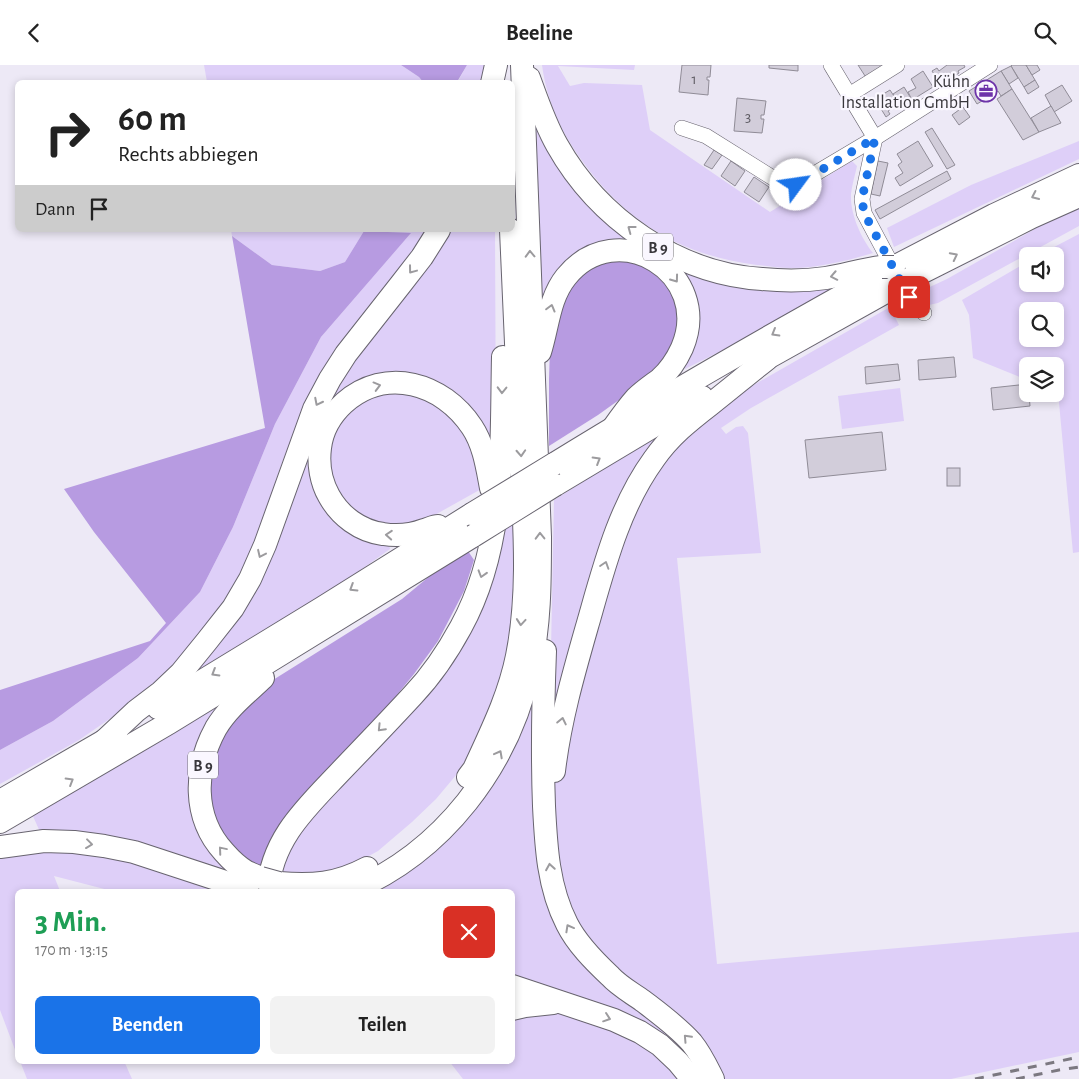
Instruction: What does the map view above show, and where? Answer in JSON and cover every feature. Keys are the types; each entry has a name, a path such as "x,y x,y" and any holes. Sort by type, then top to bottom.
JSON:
{"highway":[{"path":"493,80 496,65"},
{"path":"505,65 506,80"},
{"path":"356,889 387,873 423,848 457,815 474,794 497,758 517,713 536,641 540,585 540,537 523,65"},
{"name":"B 9","path":"523,65 544,119 557,145 573,170 609,211 630,229 653,244 676,256 725,274 761,279 805,279 825,278 866,269 895,272 1079,196"},
{"name":"B 9","path":"512,232 513,272 524,515 524,584 517,656 502,708 474,769 460,789 430,822 409,841 386,858 338,881 305,885 265,886 232,861 214,839 203,817 200,781 210,741 226,713 238,699 262,679 282,654 466,525 554,474 767,359 895,272 994,215 1079,175"},
{"path":"104,741 181,673 233,608 250,579 265,545 314,409 330,379 346,354 422,257 438,232"},
{"path":"534,372 546,334 555,294 564,278 575,267 602,252 617,250 629,251 653,259 667,269 678,281 684,294 689,320 686,335 681,349 662,377 637,397 613,428"},
{"path":"0,847 34,842 74,842 104,845 134,852 234,887 265,886 278,848 295,820 415,693 433,671 466,618 480,584 494,527 500,472 503,339 513,272"},
{"path":"554,474 613,428 772,335 895,272"},
{"path":"546,839 556,759 564,714 592,609 626,505 654,458 676,432 767,359"},
{"path":"466,525 434,526 410,534 389,535 366,530 343,514 325,490 318,460 320,443 327,424 336,410 362,390 393,382 408,383 428,388 445,399 461,413 481,445 487,463 494,527"},
{"path":"11,805 104,741 322,608 466,525"},
{"path":"540,585 545,640 542,712 546,839 555,895 566,923 576,940 594,961 612,979 677,1028 692,1043 713,1079"},
{"path":"11,805 161,728 282,654"},
{"path":"515,987 614,1020 640,1032 660,1045 692,1079"},
{"path":"515,1008 561,1002"}],"street":[{"path":"831,65 875,138 862,199 864,213 909,297 924,313"},
{"path":"849,95 897,65"},
{"path":"682,128 706,136 781,183 796,185 875,138 990,65"}],"shaded area":[{"path":"204,65 401,65 422,80 207,80"},
{"path":"401,65 467,65 458,80 422,80"},
{"path":"467,65 484,65 481,80 459,80"},
{"path":"542,65 635,65 634,70 558,66 570,86 584,83 642,85 650,130 770,212 852,161 857,166 851,194 852,210 864,240 873,253 822,265 801,268 778,267 757,265 705,254 658,233 637,219 618,202 600,183 575,151 551,104"},
{"path":"536,128 634,242 542,300"},
{"path":"1079,141 1079,159 894,247 887,228 971,185"},
{"path":"1079,204 1079,226 1041,247 1019,247 1019,259 938,303 929,305 919,292 947,279"},
{"path":"231,232 363,232 345,262 320,271 272,265 232,236"},
{"path":"363,232 411,233 321,337 275,424 233,527 200,592 138,658 53,721 0,750 0,690 150,641 166,623 94,532 64,489 265,428 232,236 272,265 320,271 345,262"},
{"path":"379,232 426,232 376,301 343,340 311,394 284,457 245,569 218,613 179,661 137,700 79,740 0,784 0,750 53,721 138,658 200,592 233,527 275,424 321,337 410,234"},
{"path":"447,232 495,232 496,453 483,488 424,521 385,529 390,549 341,584 192,679 321,407"},
{"path":"1079,234 1079,552 1073,553 1059,402 1064,402 1064,357 1019,357 1019,377 973,358 969,315 962,300 1019,267 1019,292 1064,292 1064,247 1054,247"},
{"path":"664,257 838,287 739,342 685,369"},
{"path":"625,260 654,271 667,284 677,305 679,324 674,345 661,366 644,382 598,415 549,446 550,348 564,296 591,263"},
{"path":"890,307 899,325 751,408 721,428 726,434 736,427 743,426 748,433 761,553 677,558 717,964 1079,932 1079,1052 951,1079 463,1079 451,1064 515,1064 515,889 377,889 388,885 437,845 530,700 550,700 554,500 655,436 666,457 722,403"},
{"path":"900,388 904,421 842,429 838,396"},
{"path":"516,523 510,639 503,676 477,741 457,774 436,799 412,822 378,851 356,863 321,873 294,874 278,871 299,827 428,692 501,531"},
{"path":"468,551 474,560 464,591 438,641 264,868 235,851 214,819 209,781 220,742 232,723 273,680 402,599 431,575"},
{"path":"220,704 242,876 41,834 32,814"},
{"path":"43,849 110,853 220,889 104,889 54,876 59,889 15,889 15,1050 0,1010 0,854"},
{"path":"21,1064 125,1064 132,1079 27,1079"}],"building":[{"path":"682,65 711,65 710,77 707,77 707,80 709,80 708,95 679,92"},
{"path":"769,65 798,65 798,71 769,68"},
{"path":"858,65 884,65 867,79"},
{"path":"947,65 964,65 965,67 946,82 942,76 937,79 932,71 937,68 939,71"},
{"path":"1012,65 1026,65 1035,80 1024,87"},
{"path":"1026,65 1037,65 1040,70 1032,75"},
{"path":"1011,66 1018,78 1009,84 1001,71"},
{"path":"923,71 933,87 912,100 908,92 916,88 911,79"},
{"path":"1001,71 1012,89 1001,96 998,91 977,104 969,91"},
{"path":"1035,80 1039,87 1028,94 1024,87"},
{"path":"1062,85 1072,101 1054,112 1045,95"},
{"path":"904,87 912,100 901,107 893,94"},
{"path":"1012,89 1039,132 1023,140 997,99"},
{"path":"890,90 901,107 897,109 895,106 888,111 890,114 886,117 875,99"},
{"path":"737,98 766,101 764,115 761,115 761,119 764,119 762,133 734,131"},
{"path":"1051,106 1061,123 1039,132 1031,118"},
{"path":"963,107 970,117 959,125 952,115"},
{"path":"932,128 955,165 947,169 925,132"},
{"path":"918,141 933,166 900,186 895,178 903,173 898,165 902,162 897,154"},
{"path":"714,150 722,155 712,169 704,165"},
{"path":"731,161 745,171 735,186 721,176"},
{"path":"878,161 888,163 880,196 871,194"},
{"path":"947,171 951,179 880,219 875,210"},
{"path":"754,177 769,187 759,202 744,192"},
{"path":"954,357 956,377 919,380 918,360"},
{"path":"898,364 900,380 866,384 865,367"},
{"path":"1019,385 1019,402 1030,402 1030,406 993,410 991,388"},
{"path":"882,432 886,470 809,478 805,440"},
{"path":"947,468 960,468 960,486 947,486"}],"railway":[{"path":"975,1079 1079,1057"},
{"path":"1016,1079 1079,1067"}],"place":[{"name":"Kühn Installation GmbH","path":"986,91"}],"route":[{"path":"796,185 875,138 862,199 864,213 909,297"}]}
